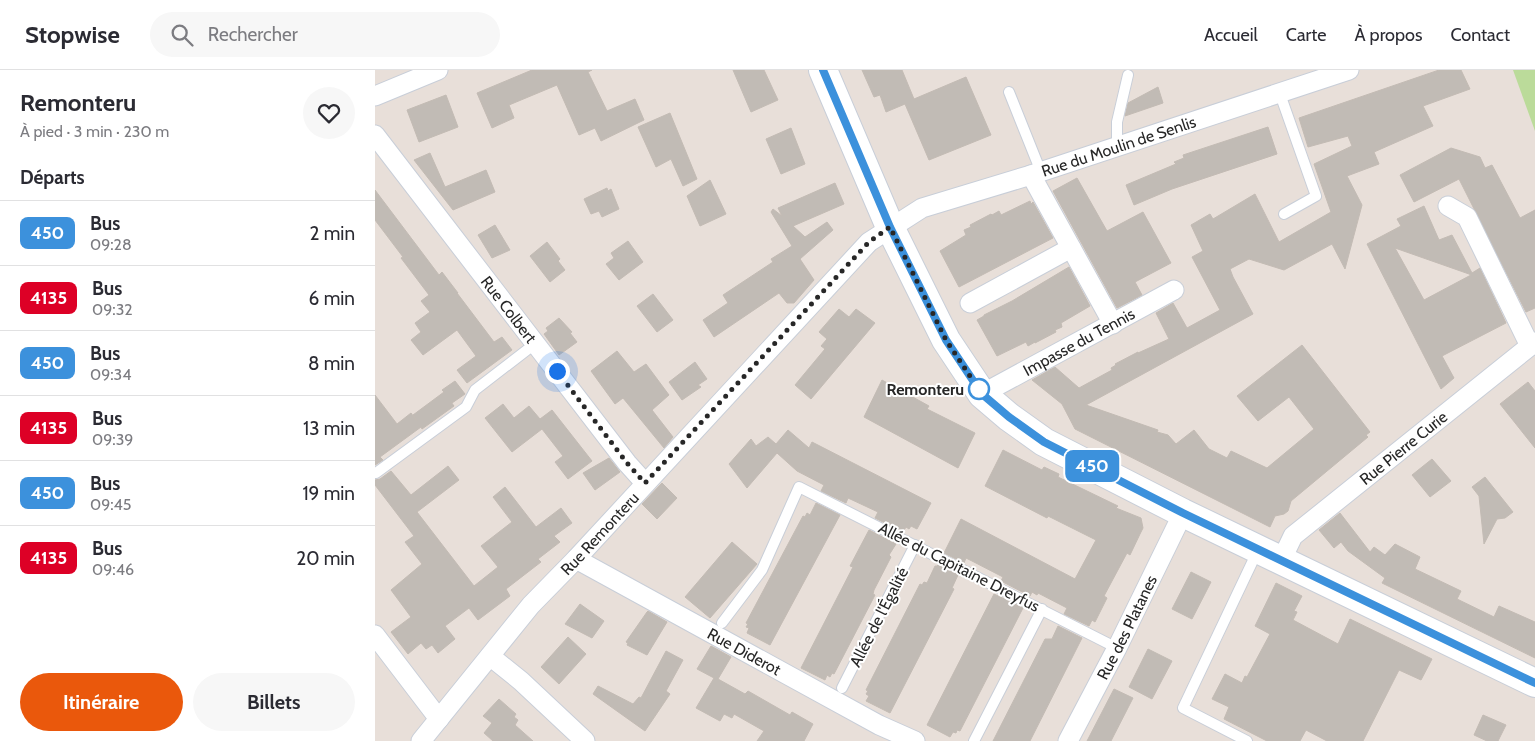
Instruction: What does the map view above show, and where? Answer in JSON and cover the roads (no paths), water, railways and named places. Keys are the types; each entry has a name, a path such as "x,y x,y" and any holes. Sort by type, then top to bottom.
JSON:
{"street":[{"path":"375,96 438,70"},
{"path":"823,70 890,227 946,340 982,394 1009,417 1044,442 1183,513 1535,682"},
{"name":"Rue du Moulin de Senlis","path":"890,227 922,208 1117,147 1349,70"},
{"name":"Rue Colbert","path":"375,135 536,342 627,463 645,483"},
{"path":"1036,173 1071,248 1113,324"},
{"path":"1448,206 1467,217 1532,344"},
{"name":"Rue Remonteru","path":"421,741 531,604 576,559 869,242 890,227"},
{"path":"970,303 1071,248"},
{"name":"Impasse du Tennis","path":"982,394 1174,290"},
{"name":"Rue Pierre Curie","path":"1269,555 1532,344"},
{"name":"Rue des Platanes","path":"1068,741 1117,648 1183,513"},
{"name":"Rue Diderot","path":"576,559 879,725 915,741"},
{"path":"375,635 439,719"},
{"path":"490,656 521,681 585,741"}],"lane":[{"path":"1117,147 1117,122 1128,75"},
{"path":"1009,92 1036,173"},
{"path":"1280,94 1316,196 1284,214"},
{"path":"376,473 466,408 475,390 536,342"},
{"name":"Allée du Capitaine Dreyfus","path":"722,623 762,570 799,487 1117,648"},
{"name":"Allée de l'Égalité","path":"842,688 915,545"},
{"path":"1247,741 1183,708 1269,555"},
{"path":"974,741 1042,609"}],"place":[{"name":"Remonteru","path":"979,389"}]}
